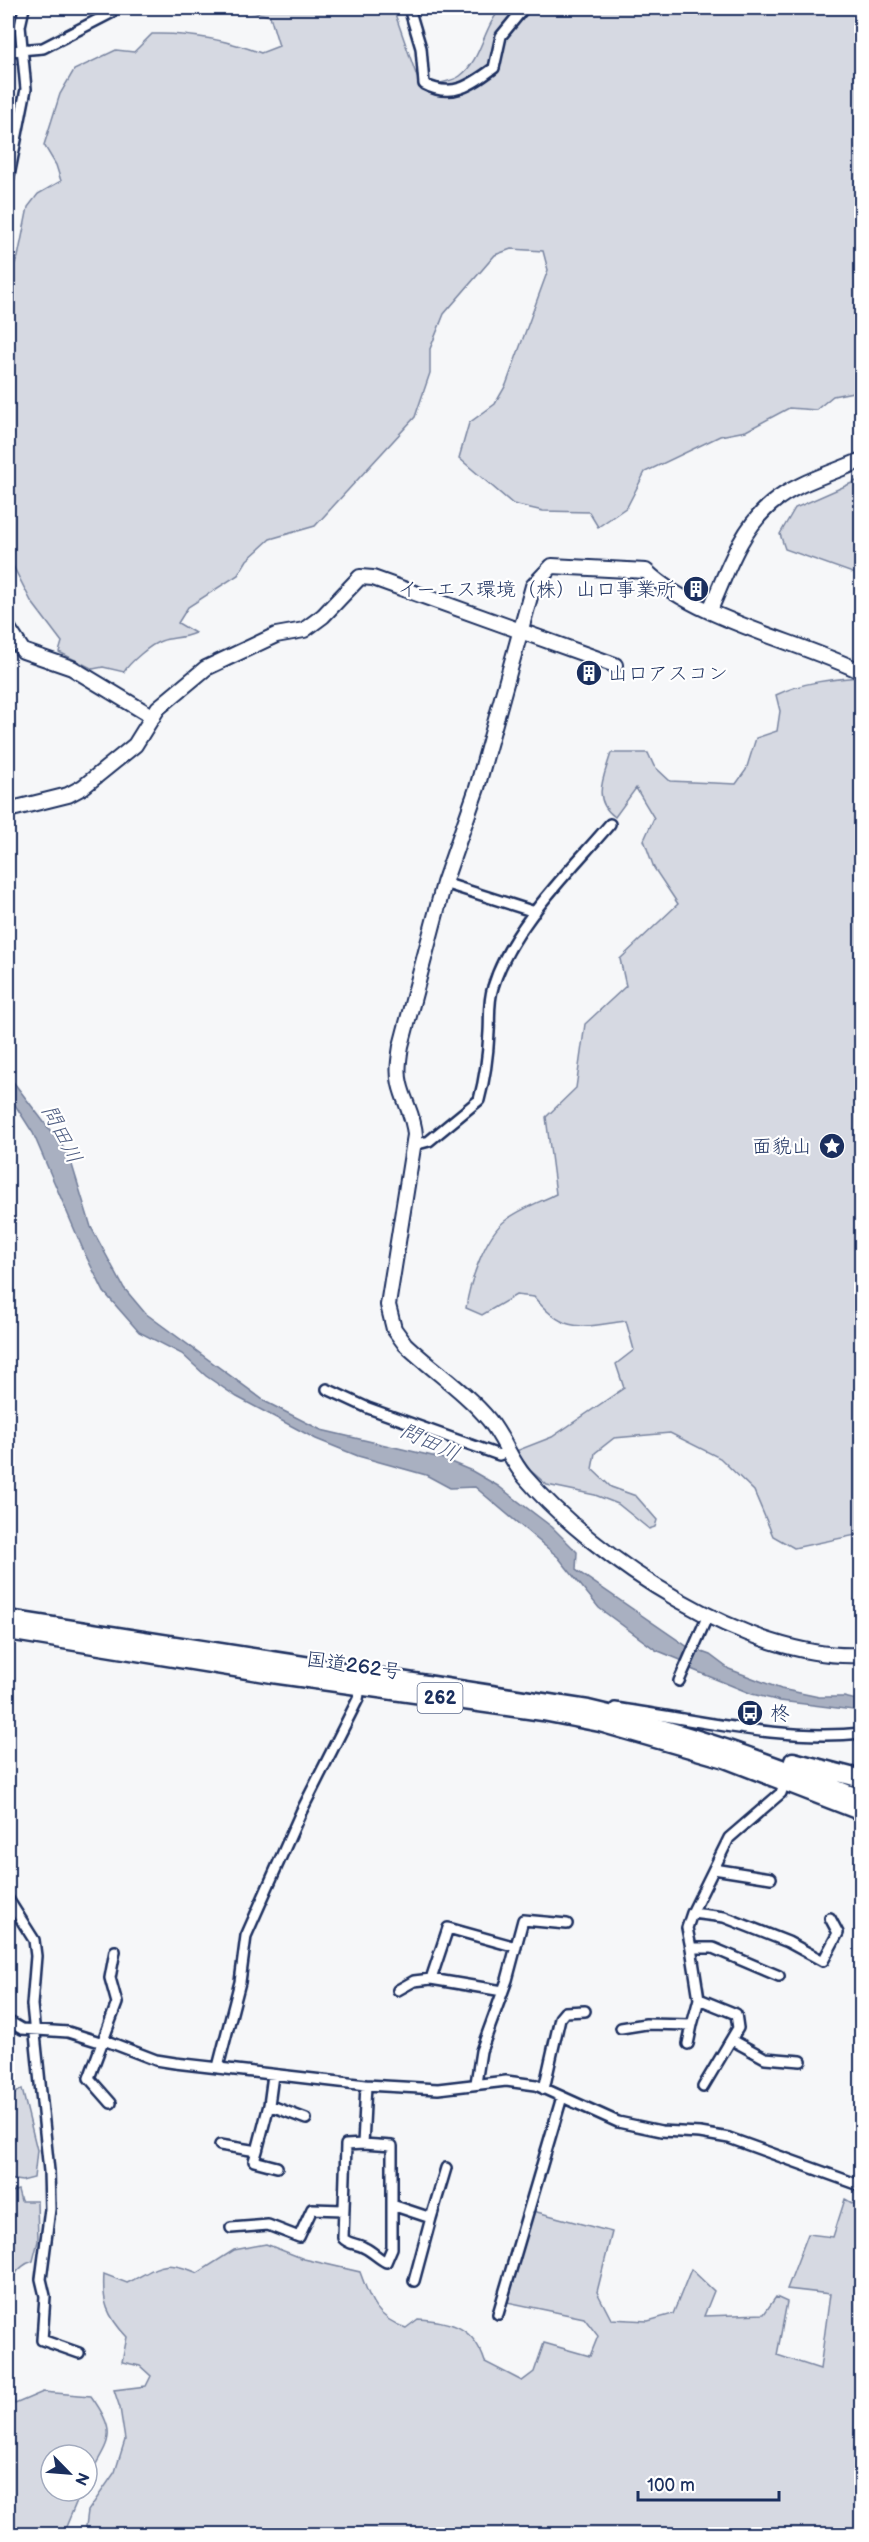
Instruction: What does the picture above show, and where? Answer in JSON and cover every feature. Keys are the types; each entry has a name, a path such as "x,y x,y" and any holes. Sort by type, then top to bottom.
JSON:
{"highway":[{"name":"国道262号","path":"8,1619 600,1723 682,1745 785,1781 861,1812"},
{"name":"国道262号","path":"8,1631 362,1681 497,1693 588,1709 682,1733 772,1764 861,1799"},
{"path":"682,1733 735,1743 822,1770 861,1779"}],"street":[{"path":"8,182 26,89 20,26 24,8"},
{"path":"8,51 43,48 111,13 113,8"},
{"path":"409,8 421,48 424,84 439,92 456,90 494,68 501,36 524,8"},
{"path":"710,610 750,526 771,503 795,489 861,459"},
{"path":"861,672 664,589 646,571 552,566 533,585 477,788 444,882 398,1066 400,1084 414,1123 414,1145 389,1290 389,1316 394,1329 405,1344 488,1418 507,1452 527,1479 595,1544 652,1584 707,1617 795,1647 827,1653 861,1655"},
{"path":"8,810 68,795 83,787 135,745 166,701 186,688 206,668 276,635 304,630 323,616 360,577 373,578 520,633 615,665"},
{"path":"8,628 23,651 72,668 153,717"},
{"path":"414,1145 429,1141 479,1100 493,987 503,962 535,912 610,824"},
{"path":"444,882 535,912"},
{"path":"327,1389 368,1407 499,1455 507,1452"},
{"path":"681,1679 707,1617"},
{"path":"218,2067 240,1982 246,1936 297,1822 358,1699 362,1681"},
{"path":"497,1693 790,1732 833,1735 861,1733"},
{"path":"688,2044 699,1998 687,1928 692,1912 729,1838 781,1793 785,1781"},
{"path":"714,1869 771,1878"},
{"path":"8,1899 34,1940 36,1956 32,2005 49,2170 50,2209 41,2279 45,2296 42,2340 79,2353"},
{"path":"692,1912 724,1917 788,1942 823,1960 838,1933 830,1918"},
{"path":"476,2083 480,2051 503,1991 523,1920 567,1924"},
{"path":"431,1979 448,1928 516,1947"},
{"path":"691,1948 713,1948 779,1976"},
{"path":"111,2103 89,2078 117,2003 110,1978 115,1951"},
{"path":"398,1990 414,1981 431,1979 503,1991"},
{"path":"699,1998 736,2014 738,2028 704,2087"},
{"path":"544,2089 560,2018 566,2012 585,2011"},
{"path":"8,2021 22,2029 68,2032 156,2060 273,2075 366,2085 438,2088 506,2081 536,2085 618,2122 661,2131 700,2133 729,2138 861,2186"},
{"path":"621,2028 646,2024 692,2025"},
{"path":"732,2040 765,2058 801,2061"},
{"path":"273,2075 269,2105 254,2161 277,2167"},
{"path":"363,2144 366,2085"},
{"path":"498,2314 562,2097"},
{"path":"269,2105 306,2119"},
{"path":"363,2144 392,2146 392,2248 386,2262 363,2247 342,2238 346,2145 363,2144"},
{"path":"220,2145 256,2151"},
{"path":"414,2281 446,2168"},
{"path":"392,2205 431,2218"},
{"path":"231,2228 268,2224 299,2237 312,2209 343,2210"}],"shaded area":[{"path":"236,8 393,8 417,77 438,84 458,77 467,69 502,8 861,8 862,386 858,391 833,396 816,410 789,408 746,431 720,436 645,472 627,507 598,527 589,512 543,511 513,504 459,458 469,423 495,404 506,385 548,270 543,251 511,249 495,255 444,314 430,349 430,373 415,417 315,526 270,539 247,560 238,575 188,607 178,623 195,633 157,643 141,654 124,672 103,667 93,669 59,652 62,642 31,601 8,556 8,278 18,257 28,207 38,194 61,181 56,165 44,145 60,94 74,70 116,50 134,52 152,34 208,38 261,53 279,46 270,16"},
{"path":"861,479 861,576 785,549 780,534 795,508"},
{"path":"861,677 861,1534 794,1548 773,1536 754,1491 720,1458 670,1433 614,1438 595,1453 592,1469 611,1487 636,1496 657,1520 655,1527 649,1529 618,1504 595,1495 547,1485 530,1470 516,1451 552,1437 624,1388 616,1364 634,1350 626,1321 576,1326 556,1318 534,1297 516,1295 482,1315 466,1308 471,1286 479,1261 498,1227 517,1212 556,1194 546,1117 576,1088 585,1024 626,986 620,959 678,904 654,868 644,840 654,818 636,788 615,817 603,803 601,788 611,753 648,753 654,766 670,781 736,784 746,770 756,738 777,731 780,711 776,695 807,684"},
{"path":"22,2089 37,2150 34,2178 22,2181 8,2179 8,2098"},
{"path":"18,2190 21,2201 37,2201 38,2241 33,2261 18,2270 10,2285 8,2297 8,2193"},
{"path":"845,2199 861,2208 861,2534 85,2534 88,2511 94,2503 99,2503 99,2495 115,2472 125,2440 120,2408 114,2390 146,2386 151,2376 140,2366 122,2362 127,2337 107,2308 104,2274 127,2283 154,2269 168,2265 198,2273 234,2250 266,2244 304,2259 360,2272 371,2299 388,2319 406,2328 418,2319 451,2324 460,2328 475,2341 485,2362 522,2381 534,2372 544,2343 590,2356 598,2336 584,2318 507,2302 533,2211 612,2232 597,2292 611,2319 648,2321 673,2314 691,2269 714,2291 704,2316 764,2314 776,2297 787,2302 777,2355 820,2369 830,2294 787,2289 808,2234 833,2237"},
{"path":"8,2392 11,2392 15,2404 43,2392 91,2396 106,2421 108,2430 108,2438 99,2458 99,2443 39,2443 39,2503 76,2503 63,2534 8,2534"}],"water":[{"path":"8,1075 69,1155 91,1227 124,1288 145,1313 266,1402 321,1430 441,1458 472,1471 498,1486 552,1527 577,1552 576,1570 688,1647 710,1655 729,1669 781,1689 819,1697 844,1697 861,1701 861,1711 780,1701 752,1694 691,1669 683,1661 656,1650 599,1608 558,1557 475,1487 450,1488 426,1475 358,1456 316,1439 237,1397 206,1376 182,1354 139,1332 104,1292 85,1254 33,1133 8,1094"}],"place":[{"name":"イーエス環境（株）山口事業所","path":"696,589"},
{"name":"山口アスコン","path":"589,673"},
{"name":"面貌山","path":"832,1146"},
{"name":"柊","path":"750,1713"}],"water label":[{"name":"問田川","path":"62,1134"},
{"name":"問田川","path":"430,1442"}]}
